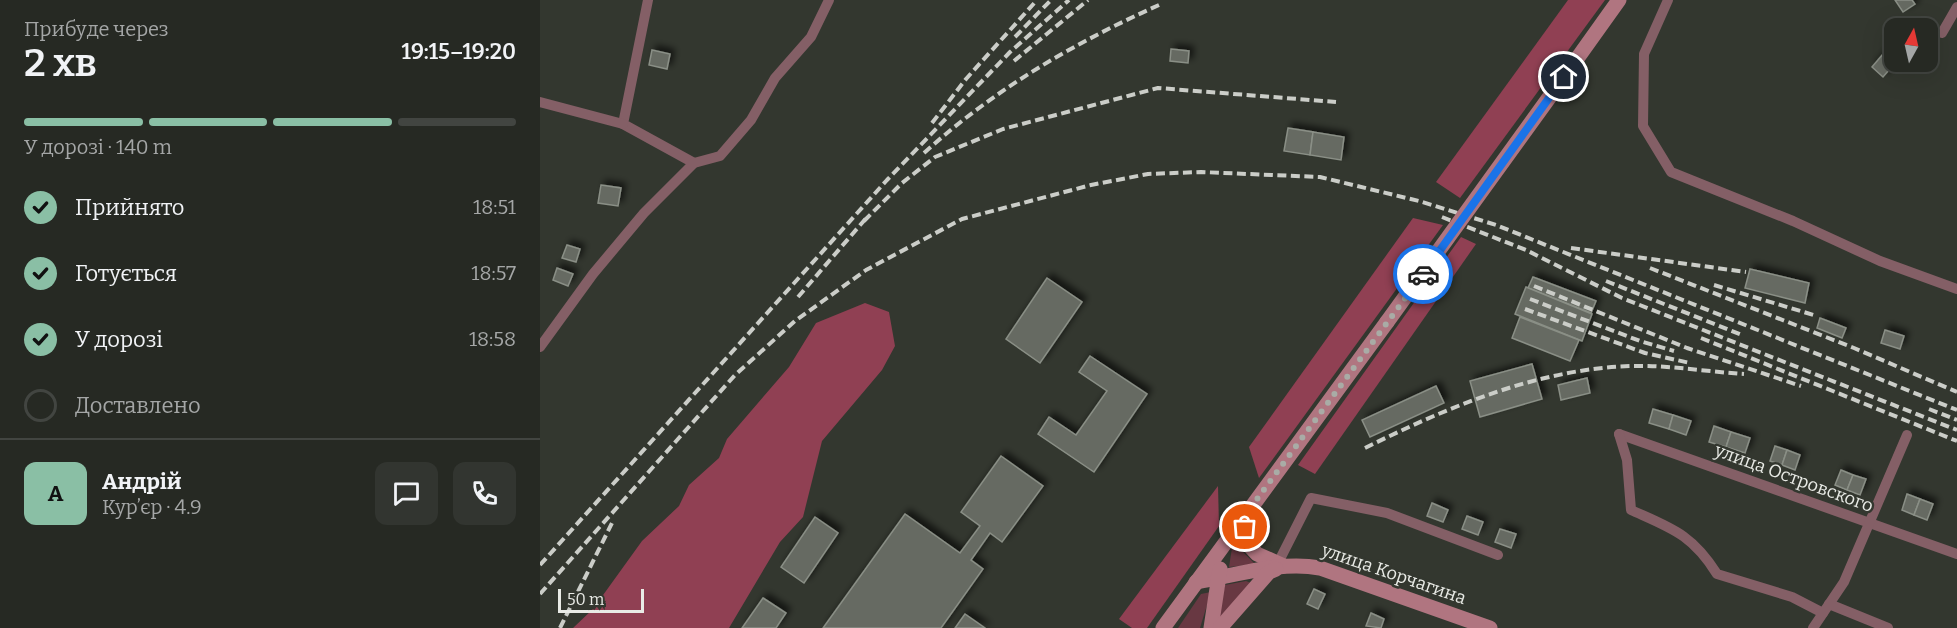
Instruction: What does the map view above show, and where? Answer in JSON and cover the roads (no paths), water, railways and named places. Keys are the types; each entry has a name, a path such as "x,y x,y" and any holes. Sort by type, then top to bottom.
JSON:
{"main road":[{"path":"1163,628 1619,0"},
{"path":"1246,514 1244,540 1257,554 1281,565"},
{"path":"1211,628 1224,544"},
{"path":"1196,582 1281,565"},
{"path":"1220,628 1269,572 1281,565"},
{"name":"улица Корчагина","path":"1281,565 1320,568 1490,628"}],"street":[{"path":"623,124 648,0"},
{"path":"540,346 637,222 694,163 720,156 752,120 775,78 811,37 829,0"},
{"path":"1668,0 1644,54 1643,126 1671,172 1793,221 1880,261 1957,289"},
{"path":"1942,33 1957,7"},
{"path":"540,102 623,124 694,163"},
{"name":"улица Островского","path":"1826,609 1717,574 1703,551 1680,532 1631,510 1627,460 1619,434 1957,554"},
{"path":"1812,628 1844,582 1907,435"},
{"path":"1281,565 1311,498 1387,513 1498,555"},
{"path":"1826,609 1888,628"}],"railway":[{"path":"932,123 966,79 1037,0"},
{"path":"1015,37 1051,0"},
{"path":"540,565 887,180 1010,52 1069,0"},
{"path":"1014,61 1088,0"},
{"path":"924,153 978,108 1007,88 1065,52 1159,5"},
{"path":"864,221 902,183 935,157 1003,129 1158,88 1336,102"},
{"path":"540,594 735,375 795,321 866,270 962,219 1091,185 1148,174 1201,172 1320,177 1419,201 1496,225 1957,410"},
{"path":"798,297 868,216"},
{"path":"1442,217 1526,250 1622,298 1957,430"},
{"path":"1571,248 1746,272"},
{"path":"1650,268 1854,348 1957,392"},
{"path":"1606,281 1742,335"},
{"path":"1714,285 1817,316"},
{"path":"1534,286 1687,348 1801,386"},
{"path":"1530,299 1640,341 1674,351"},
{"path":"1525,309 1645,353 1690,363"},
{"path":"1701,338 1957,441"},
{"path":"1365,448 1432,417 1502,390 1574,372 1611,367 1648,366 1744,374"},
{"path":"1929,409 1957,420"},
{"path":"560,628 613,521"}]}
